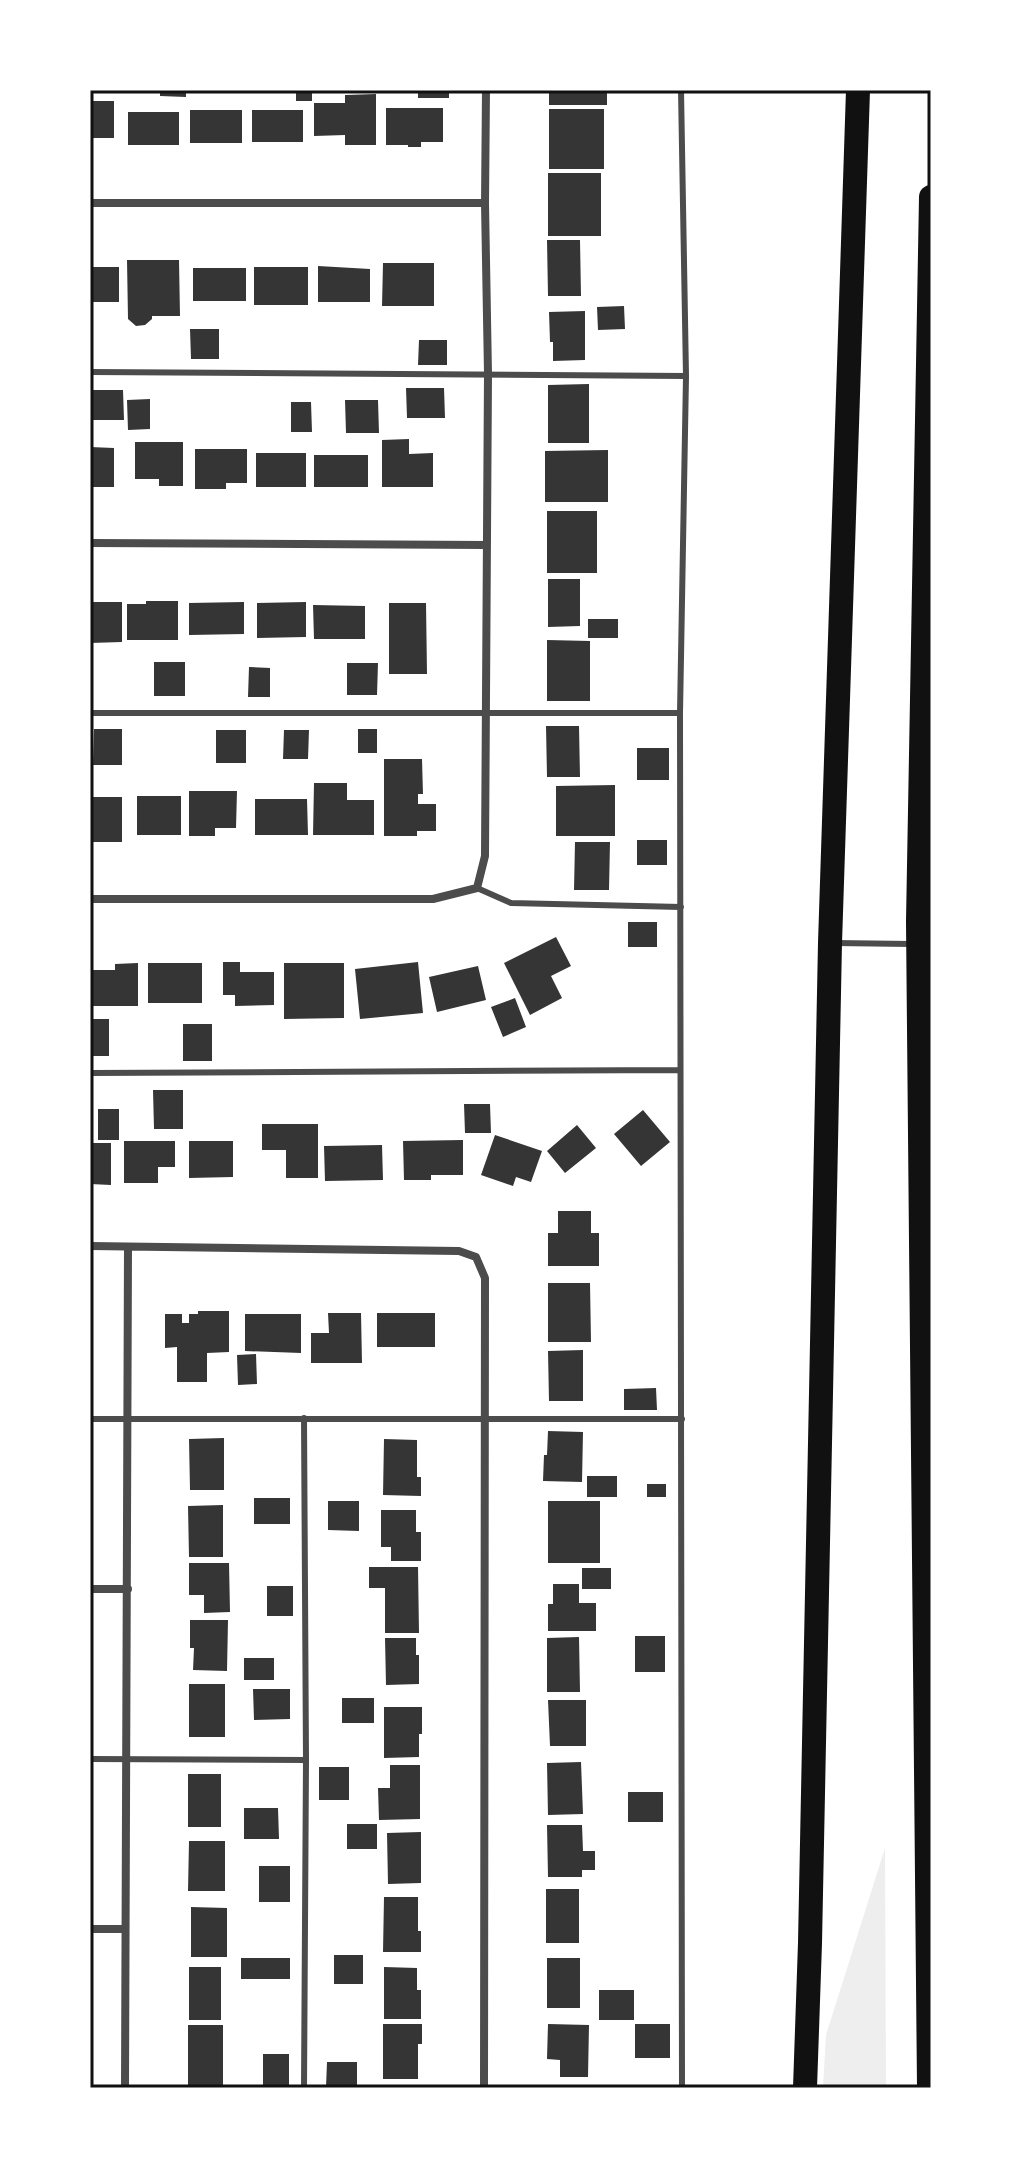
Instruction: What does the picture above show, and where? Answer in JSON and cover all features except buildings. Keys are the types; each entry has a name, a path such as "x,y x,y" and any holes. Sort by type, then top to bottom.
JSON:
{"highway":[{"path":"804,2082 810,1927 830,943 858,90"},
{"path":"929,2088 919,944 931,197"}],"street":[{"path":"90,899 433,899 477,888 485,856 487,714 486,90"},
{"path":"90,203 485,203"},
{"path":"90,543 487,545"},
{"path":"90,1246 459,1251 476,1257 485,1278 484,2088"},
{"path":"125,2088 128,1247"},
{"path":"90,1589 128,1589"},
{"path":"90,1929 125,1929"}],"lane":[{"path":"681,90 686,376 680,713 682,2088"},
{"path":"90,372 686,376"},
{"path":"90,713 680,713"},
{"path":"477,888 511,903 681,907"},
{"path":"830,943 919,944"},
{"path":"90,1073 680,1070"},
{"path":"304,1418 304,2088"},
{"path":"90,1419 682,1419"},
{"path":"90,1759 306,1760"}],"shaded area":[{"path":"885,1848 886,2088 823,2088 826,2035"}]}
